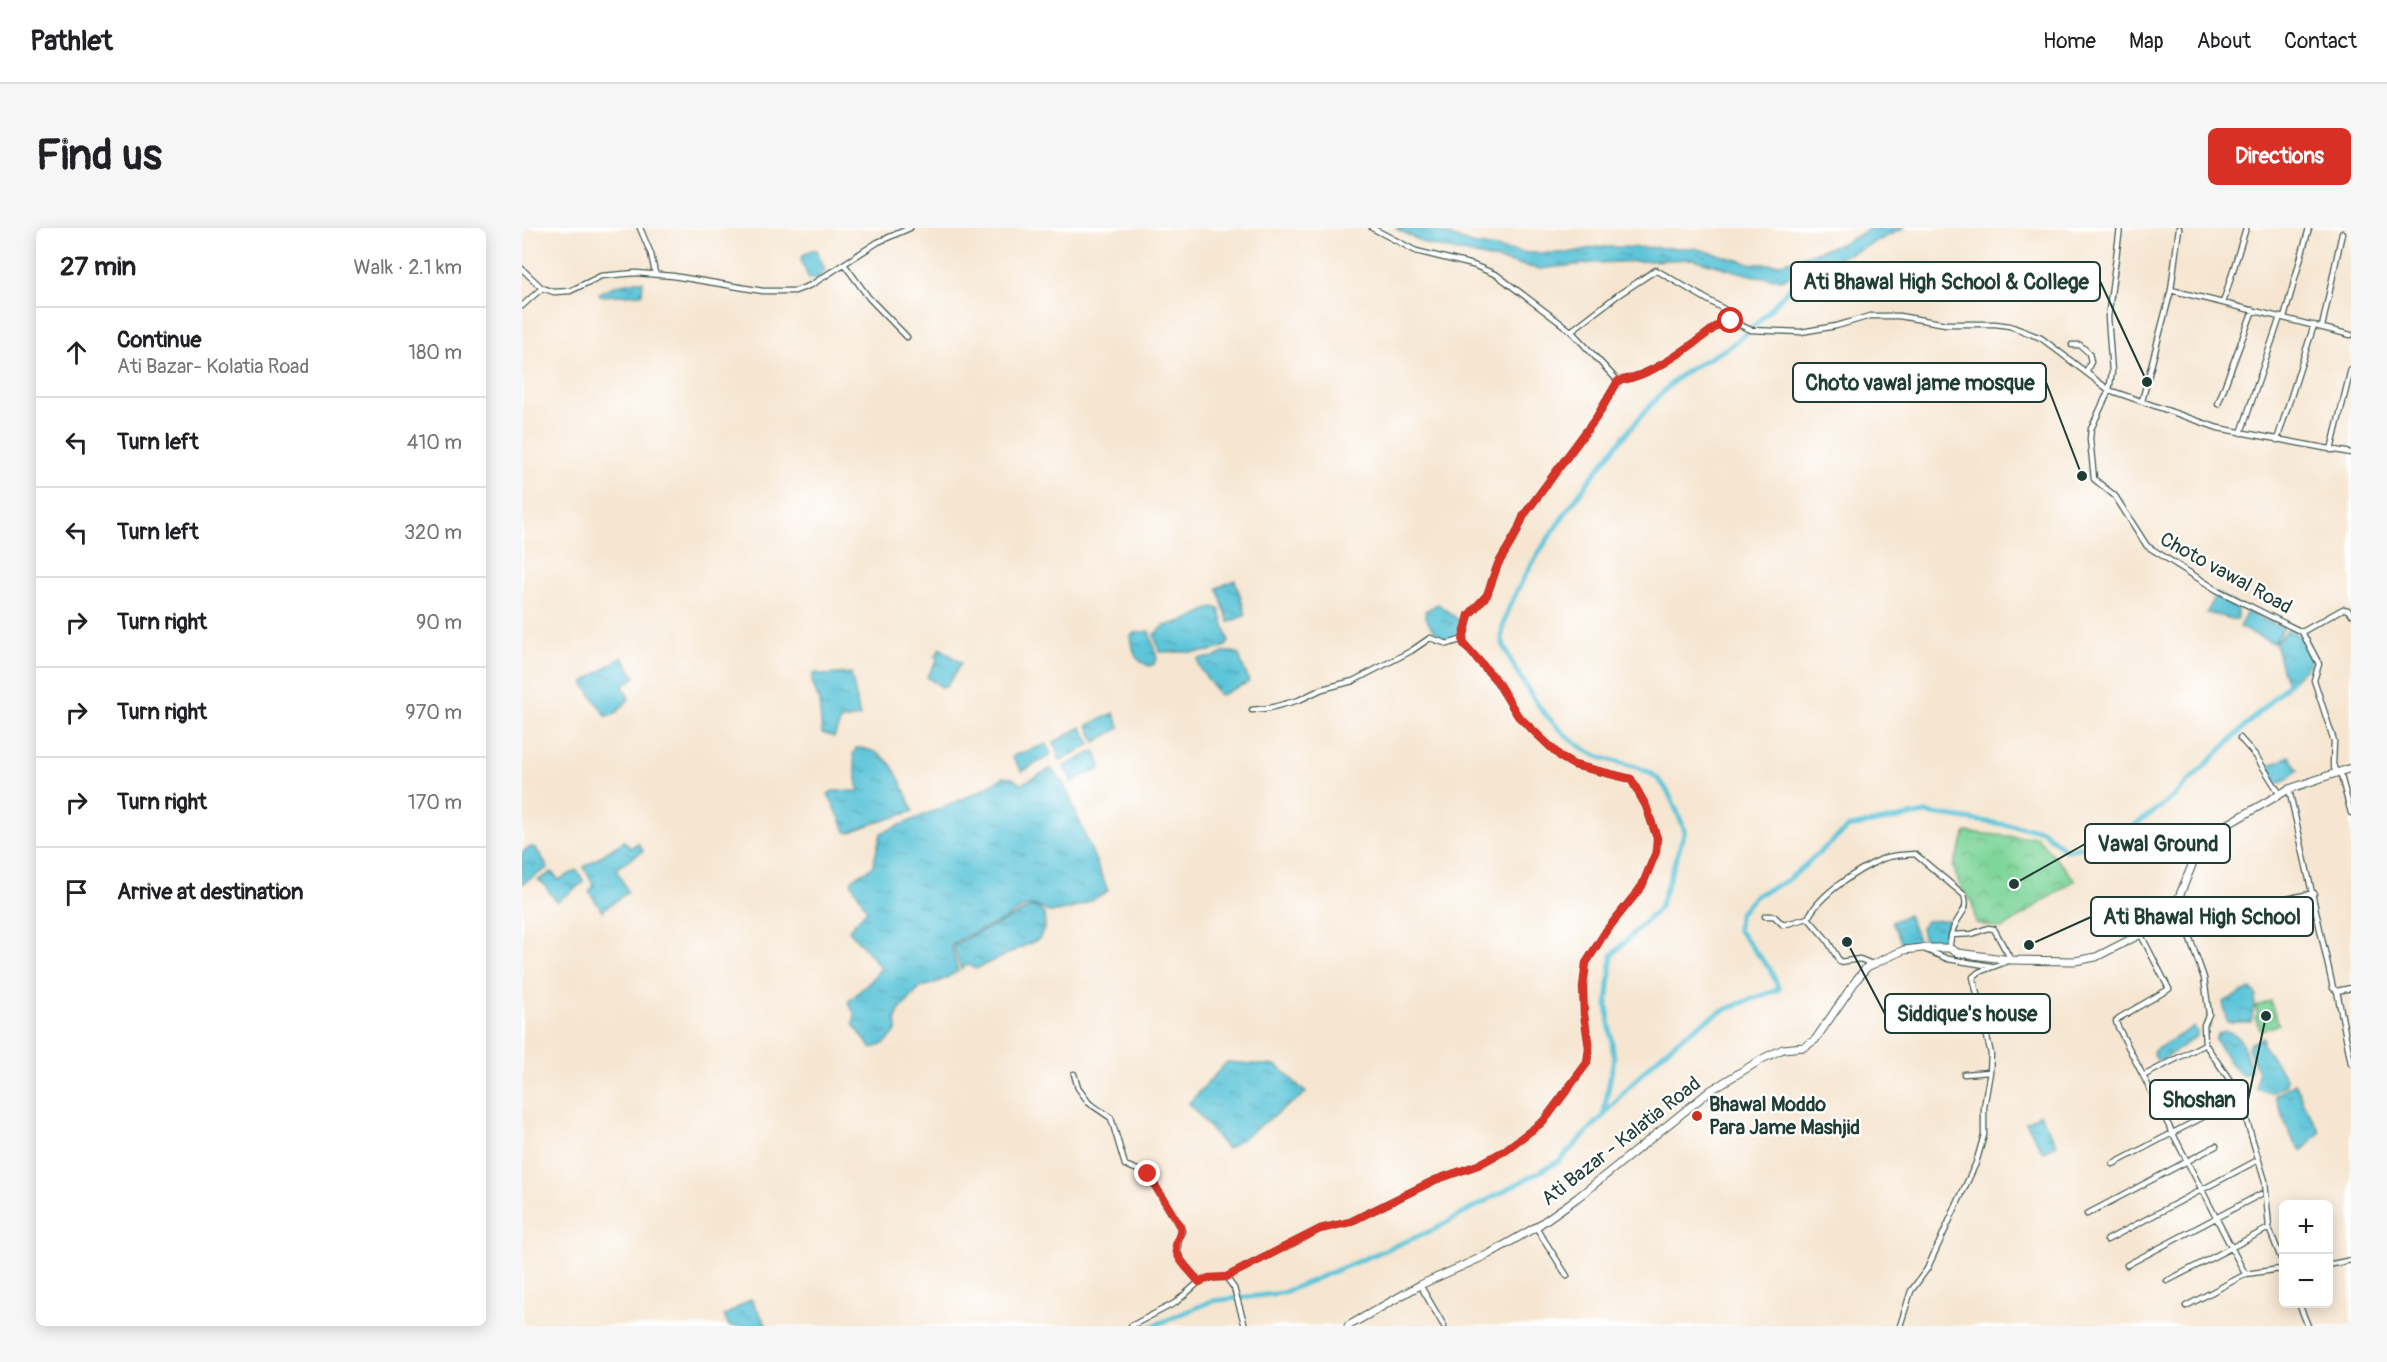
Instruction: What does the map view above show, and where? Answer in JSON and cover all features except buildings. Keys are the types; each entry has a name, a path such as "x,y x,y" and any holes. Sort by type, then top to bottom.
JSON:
{"main road":[{"path":"2011,960 2075,961 2096,957 2141,935 2174,909 2197,853 2211,834 2289,789 2351,768"},
{"name":"Ati Bazar - Kalatia Road","path":"1348,1326 1420,1285 1488,1254 1536,1227 1577,1198 1711,1090 1764,1058 1783,1049 1804,1047 1815,1040 1857,979 1873,964 1904,950 1922,948 1949,948 1958,952 2011,960"}],"street":[{"path":"640,228 651,254 655,273"},
{"path":"522,269 542,288 554,292 570,291 601,276 655,273 753,290 795,291 811,285 878,242 910,228"},
{"path":"1372,228 1416,251 1473,265 1497,275 1571,331 1618,381"},
{"name":"Choto vawal Road","path":"2120,228 2108,317 2112,372 2109,390 2091,429 2094,479 2115,496 2135,531 2147,546 2217,590 2302,632 2319,664 2314,680 2334,741 2333,764 2338,772 2351,813"},
{"path":"2142,401 2171,290 2179,228"},
{"path":"2223,303 2246,228"},
{"path":"2241,433 2282,317 2308,228"},
{"path":"2322,327 2342,233"},
{"path":"844,264 869,298 907,337"},
{"path":"1571,331 1618,295 1656,270 1734,315 1731,321"},
{"path":"522,306 542,288"},
{"path":"2171,290 2351,335"},
{"path":"2218,404 2253,310"},
{"path":"1131,1326 1175,1303 1199,1282 1209,1278 1226,1277 1320,1229 1350,1222 1435,1180 1478,1165 1504,1151 1544,1121 1587,1063 1589,1048 1583,987 1586,963 1606,931 1642,886 1656,852 1657,838 1646,806 1631,779 1574,765 1562,758 1518,716 1497,681 1464,644 1463,639 1469,615 1487,595 1498,564 1516,534 1524,515 1596,418 1618,381 1661,365 1721,323 1731,321 1751,330 1800,332 1836,326 1870,316 1899,316 1946,324 1995,324 2010,326 2041,338 2109,390 2218,428 2351,453"},
{"path":"2277,440 2314,326"},
{"path":"2072,345 2080,345 2089,353 2091,362 2085,372"},
{"path":"2331,450 2351,369"},
{"path":"2302,632 2343,609 2348,609 2351,614"},
{"path":"1252,710 1299,700 1328,687 1353,681 1411,651 1430,638 1448,644 1463,639"},
{"path":"2240,738 2256,756 2280,795"},
{"path":"2289,789 2314,893 2333,988 2337,991 2351,1063"},
{"path":"1765,916 1774,916 1784,925 1808,918 1812,909 1823,898 1854,875 1883,858 1915,854 1964,895 1967,902 1966,911 1956,922 1949,948"},
{"path":"2182,922 2314,893"},
{"path":"2174,909 2182,922 2204,978 2210,1014 2204,1025 2205,1044 2238,1092 2265,1181 2269,1228 2279,1255"},
{"path":"1808,918 1827,940 1840,962 1855,958 1873,964"},
{"path":"1900,1326 1911,1291 1927,1269 1976,1163 1984,1135 1984,1107 1990,1072 1990,1054 1973,977 1979,972 2011,960 1994,929 1988,928 1972,934 1951,935"},
{"path":"2141,935 2169,989 2116,1022 2246,1274"},
{"path":"1922,948 1948,959 1980,966 1995,966"},
{"path":"2337,991 2351,988"},
{"path":"2143,1076 2205,1044"},
{"path":"1964,1074 1990,1072"},
{"path":"1074,1074 1078,1088 1089,1103 1111,1118 1125,1164 1148,1174 1171,1211 1182,1231 1176,1246 1177,1254 1199,1282"},
{"path":"2114,1164 2209,1114"},
{"path":"2087,1214 2216,1146"},
{"path":"2107,1240 2258,1160"},
{"path":"2127,1264 2261,1194"},
{"path":"1536,1227 1567,1276"},
{"path":"2167,1281 2269,1228"},
{"path":"2333,1264 2351,1260"},
{"path":"2186,1306 2246,1274 2279,1269"},
{"path":"1226,1277 1237,1294 1245,1326"},
{"path":"1420,1285 1444,1326"},
{"path":"2301,1308 2308,1326"}],"green space":[{"path":"1966,832 2017,837 2036,836 2075,880 2002,929 1976,923 1972,902 1961,888 1953,867"},
{"path":"2270,1001 2279,1024 2261,1031 2255,1017 2258,1015 2255,1007"}],"water":[{"path":"1395,228 1431,228 1471,244 1528,253 1568,253 1597,247 1694,248 1753,264 1779,264 1846,242 1871,228 1904,228 1859,250 1781,280 1750,275 1693,259 1594,263 1539,269 1426,244"},
{"path":"811,250 817,250 825,270 818,278 809,279 801,260 803,255"},
{"path":"643,281 642,294 600,296 599,293 617,285"},
{"path":"1235,580 1246,615 1229,622 1217,588"},
{"path":"2216,593 2237,605 2237,620 2207,613"},
{"path":"1438,604 1464,624 1463,632 1458,639 1441,636 1429,623 1425,611"},
{"path":"1213,607 1219,609 1229,641 1227,645 1202,652 1159,652 1154,634 1165,626 1189,619"},
{"path":"2247,612 2284,628 2273,643 2239,627"},
{"path":"2289,629 2306,641 2311,663 2288,685 2275,642"},
{"path":"1149,631 1157,659 1150,666 1137,659 1131,636 1134,633"},
{"path":"940,648 961,663 947,686 943,688 927,677 937,661 936,656"},
{"path":"1225,652 1235,652 1239,655 1249,682 1221,695 1202,672 1198,659 1215,657"},
{"path":"622,657 635,677 623,686 629,699 614,715 606,716 583,683"},
{"path":"851,673 860,717 841,720 834,737 822,733 819,701 812,681 813,674 823,675"},
{"path":"1114,713 1120,728 1095,742 1088,725"},
{"path":"1081,727 1091,744 1060,760 1054,742"},
{"path":"1047,744 1051,755 1025,770 1022,771 1012,757 1015,755"},
{"path":"856,748 879,754 887,761 894,769 913,811 849,833 828,794 833,791 859,791 853,755"},
{"path":"1095,751 1101,766 1099,770 1078,778 1072,783 1064,766"},
{"path":"2289,756 2298,770 2282,783 2275,783 2267,767"},
{"path":"1051,769 1064,784 1108,891 1066,910 1051,912 1026,907 957,942 951,946 958,971 941,981 920,988 899,1011 896,1018 897,1030 883,1044 871,1048 853,1024 855,1014 848,1002 871,981 881,968 849,930 867,910 851,882 856,876 873,866 881,833 972,795 1004,777 1012,778 1021,784"},
{"path":"624,841 630,848 638,843 643,851 616,869 628,892 602,911 589,891 594,886 584,867"},
{"path":"531,847 536,848 548,868 522,884 522,852"},
{"path":"577,870 584,882 557,902 543,883 538,880 552,872 559,880"},
{"path":"1031,907 1037,908 1044,914 1045,927 1039,939 976,969 967,964 961,969 953,946"},
{"path":"1908,915 1919,942 1902,944 1892,922"},
{"path":"1949,920 1941,944 1923,938 1921,927 1926,921"},
{"path":"2250,989 2256,996 2251,1022 2227,1022 2223,1002"},
{"path":"2193,1027 2197,1030 2197,1036 2161,1061 2157,1060 2153,1052 2155,1050"},
{"path":"2225,1031 2236,1035 2240,1040 2251,1070 2249,1073 2242,1075 2230,1063 2215,1039 2218,1034"},
{"path":"2263,1038 2263,1045 2287,1079 2285,1085 2270,1093 2256,1088 2258,1072 2248,1048 2249,1044"},
{"path":"1227,1062 1278,1066 1306,1093 1227,1149 1189,1103"},
{"path":"2295,1083 2320,1132 2302,1151 2289,1132 2275,1095"},
{"path":"2040,1114 2057,1144 2043,1152 2026,1122"},
{"path":"751,1299 767,1326 729,1326 724,1316"}],"waterway":[{"path":"1153,1326 1212,1301 1282,1293 1433,1230 1559,1161 1603,1116 1614,1058 1607,1005 1612,955 1660,907 1685,831 1670,797 1658,779 1643,770 1591,753 1560,730 1541,709 1518,673 1503,643 1507,612 1523,579 1547,541 1605,459 1635,423 1681,375 1729,347 1746,334 1808,267"},
{"path":"1604,1115 1643,1072 1686,1034 1726,1009 1779,989 1770,969 1738,930 1739,914 1755,896 1788,880 1849,827 1926,813 2042,830 2065,850 2109,843 2170,800 2292,680"}],"place":[{"name":"Ati Bhawal High School & College","path":"2147,382"},
{"name":"Choto vawal jame mosque","path":"2082,476"},
{"name":"Vawal Ground","path":"2014,884"},
{"name":"Siddique's house","path":"1847,942"},
{"name":"Ati Bhawal High School","path":"2029,945"},
{"name":"Shoshan","path":"2266,1016"},
{"name":"Bhawal Moddo Para Jame Mashjid","path":"1697,1116"}],"route":[{"path":"1148,1174 1182,1231 1176,1246 1177,1254 1199,1282 1209,1278 1226,1277 1320,1229 1350,1222 1435,1180 1478,1165 1504,1151 1544,1121 1587,1063 1589,1048 1583,987 1586,963 1606,931 1642,886 1656,852 1657,838 1640,792 1631,779 1596,772 1574,765 1562,758 1518,716 1497,681 1464,644 1463,634 1469,615 1487,595 1498,564 1516,534 1524,515 1596,418 1618,381 1661,365 1721,323 1731,321"}]}
